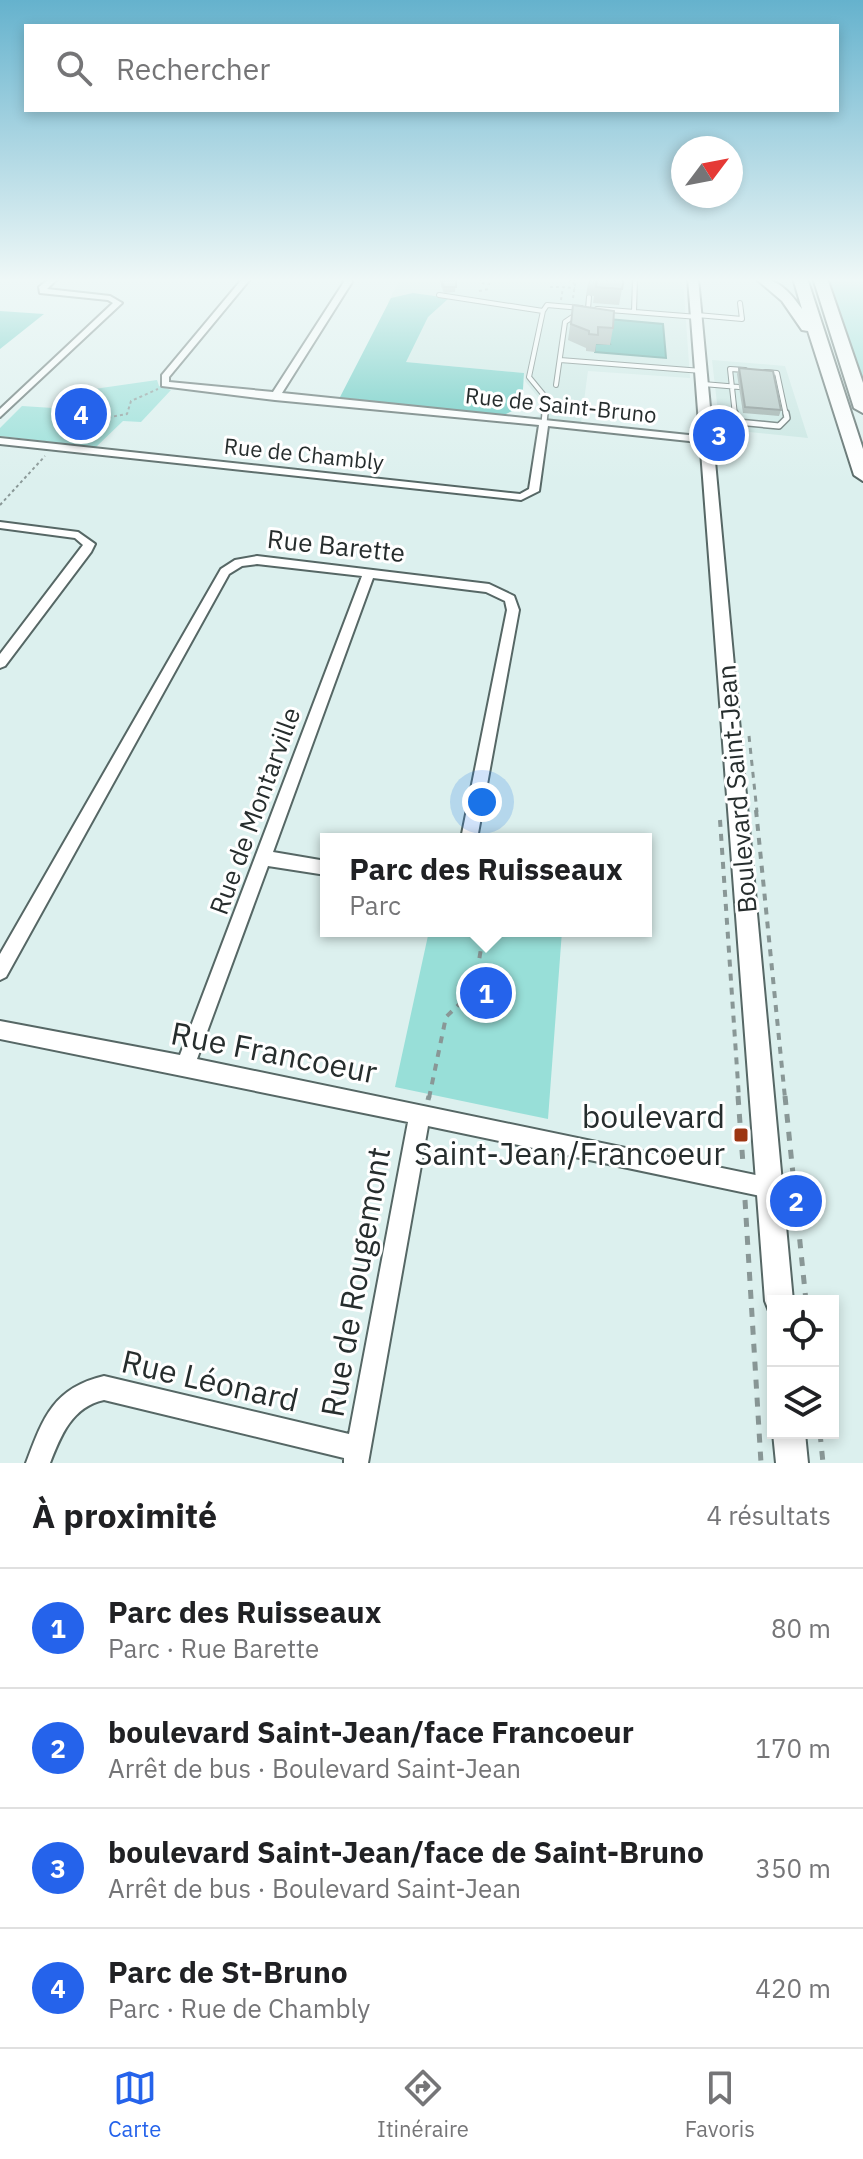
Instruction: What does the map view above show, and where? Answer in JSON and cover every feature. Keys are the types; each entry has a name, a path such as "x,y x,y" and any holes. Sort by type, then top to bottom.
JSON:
{"highway":[{"path":"819,346 863,475"},
{"path":"843,346 863,408"}],"street":[{"path":"0,414 72,346"},
{"path":"165,384 165,377 190,346"},
{"path":"275,397 307,346"},
{"name":"Boulevard Saint-Jean","path":"700,346 779,1295"},
{"name":"Rue de Saint-Bruno","path":"165,384 708,440"},
{"name":"Rue de Chambly","path":"0,441 521,497 534,491 544,423"},
{"path":"0,525 78,535 87,540 89,546 0,663"},
{"name":"Rue Barette","path":"0,971 227,570 252,560 494,589 506,595 512,603 470,833"},
{"name":"Rue de Montarville","path":"185,1066 369,573"},
{"path":"264,858 320,867"},
{"name":"Rue Francoeur","path":"0,1030 420,1113 770,1188"},
{"name":"Rue de Rougemont","path":"357,1456 420,1113"},
{"name":"Rue Léonard","path":"38,1463 62,1410 81,1394 104,1388 357,1456"},
{"path":"790,1439 792,1463"}],"lane":[{"path":"536,346 529,377 547,399 544,423"},
{"path":"556,385 562,346"},
{"path":"560,360 739,384"},
{"path":"736,422 730,369 745,370"},
{"path":"706,419 779,426 787,418 776,387 777,373 761,372"}],"path":[{"path":"0,505 48,452 67,444 94,420 127,414 131,401 165,384"},
{"name":"Boulevard Saint-Jean","path":"748,724 805,1295"},
{"path":"420,1113 428,1099 446,1017 474,990 483,937"},
{"path":"745,1211 761,1463"},
{"path":"821,1439 823,1463"}],"shaded area":[{"path":"366,346 414,346 406,362 524,373 519,397 524,405 504,415 339,399"},
{"path":"401,346 688,346 690,378 588,371 581,423 534,417 540,415 542,402 525,381 524,373 406,362"},
{"path":"595,346 665,346 666,358 595,352"},
{"path":"851,346 863,346 863,380"},
{"path":"712,360 785,366 808,438 720,429"},
{"path":"157,380 159,386 171,390 141,422 123,421 96,447 0,436 0,428 22,406 53,408 75,387 94,389"},
{"path":"428,937 562,937 548,1119 395,1087"}],"building":[{"path":"739,368 773,371 781,410 745,407"}],"place":[{"name":"Parc de St-Bruno","path":"81,414"},
{"name":"boulevard Saint-Jean/face de Saint-Bruno","path":"719,435"},
{"name":"Parc des Ruisseaux","path":"486,993"},
{"name":"boulevard Saint-Jean/Francoeur","path":"741,1135"},
{"name":"boulevard Saint-Jean/face Francoeur","path":"796,1201"}]}
